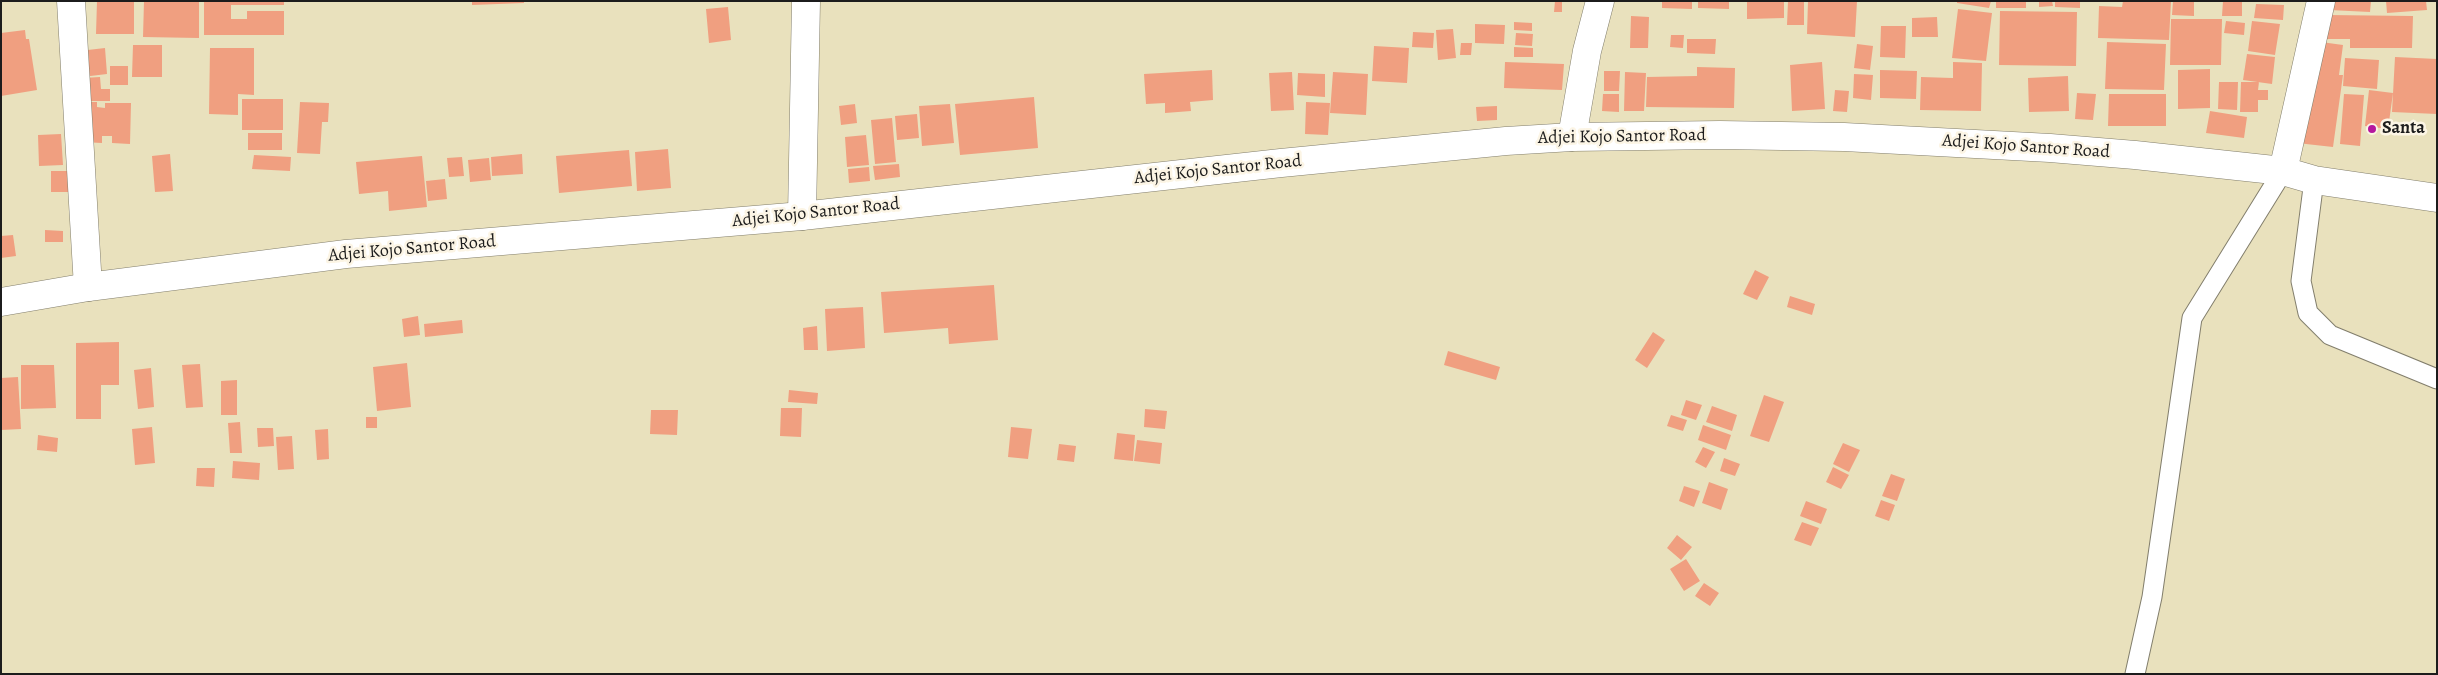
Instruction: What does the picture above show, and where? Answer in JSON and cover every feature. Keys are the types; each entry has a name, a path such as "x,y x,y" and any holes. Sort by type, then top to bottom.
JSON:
{"street":[{"path":"71,1 88,287"},
{"path":"802,216 806,1"},
{"path":"1572,137 1587,51 1600,1"},
{"path":"2283,171 2321,1"},
{"name":"Adjei Kojo Santor Road","path":"1,302 88,287 346,254 802,216 1272,164 1497,142 1572,137 1730,135 1844,137 1981,143 2134,154 2283,171 2314,180 2437,198"}],"lane":[{"path":"2135,674 2152,597 2192,318 2283,171"},
{"path":"2314,180 2301,281 2308,312 2330,335 2437,379"}],"building":[{"path":"97,1 134,1 134,34 96,34"},
{"path":"144,1 199,1 199,38 143,37"},
{"path":"204,1 284,1 284,5 231,5 231,19 247,19 247,11 284,11 284,35 204,35"},
{"path":"472,1 524,1 524,3 472,5"},
{"path":"1555,1 1562,1 1562,12 1554,12"},
{"path":"1662,1 1692,1 1692,9 1662,8"},
{"path":"1698,1 1729,1 1729,9 1698,8"},
{"path":"1747,1 1784,1 1784,18 1747,19"},
{"path":"1788,1 1804,1 1804,25 1787,25"},
{"path":"1808,1 1857,1 1855,37 1807,34"},
{"path":"1957,1 1991,1 1989,8 1957,3"},
{"path":"1996,1 2026,1 2026,8 1996,8"},
{"path":"2039,1 2052,1 2053,6 2039,7"},
{"path":"2055,1 2080,1 2080,8 2055,7"},
{"path":"2123,1 2171,1 2169,40 2098,38 2099,6 2122,7"},
{"path":"2173,1 2194,1 2194,16 2172,15"},
{"path":"2223,1 2242,2 2242,16 2222,16"},
{"path":"2330,1 2371,1 2370,12 2329,10"},
{"path":"2386,1 2426,1 2427,10 2387,13"},
{"path":"2256,4 2284,5 2283,20 2254,18"},
{"path":"728,7 731,40 709,43 706,9"},
{"path":"1958,9 1992,13 1986,61 1952,58"},
{"path":"2000,11 2077,12 2076,66 1999,65"},
{"path":"2327,15 2413,16 2412,48 2350,48 2350,39 2327,39"},
{"path":"1631,16 1649,17 1648,48 1630,48"},
{"path":"1937,17 1938,37 1912,37 1912,18"},
{"path":"2171,19 2222,19 2221,65 2170,65"},
{"path":"2226,21 2245,23 2244,35 2224,33"},
{"path":"2252,21 2280,24 2275,55 2248,51"},
{"path":"1514,22 1532,23 1532,31 1514,30"},
{"path":"1475,24 1505,25 1504,44 1475,43"},
{"path":"1881,26 1906,26 1905,58 1880,57"},
{"path":"1453,29 1456,58 1438,60 1436,30"},
{"path":"25,30 26,39 29,39 37,90 1,96 1,33"},
{"path":"1413,32 1434,33 1433,48 1412,47"},
{"path":"1516,33 1533,34 1532,46 1515,45"},
{"path":"1671,35 1684,35 1683,48 1670,47"},
{"path":"1687,39 1716,39 1715,54 1687,53"},
{"path":"2107,42 2166,44 2164,90 2105,89"},
{"path":"2321,42 2343,45 2339,75 2343,75 2333,147 2297,143"},
{"path":"1461,43 1472,43 1471,55 1460,55"},
{"path":"1857,44 1873,46 1870,70 1854,68"},
{"path":"133,45 162,45 162,77 132,77"},
{"path":"1374,46 1409,48 1407,83 1372,81"},
{"path":"1514,47 1533,48 1533,57 1514,57"},
{"path":"105,48 107,74 82,77 79,51"},
{"path":"210,48 254,48 254,95 238,94 238,115 209,114"},
{"path":"2247,54 2275,57 2272,84 2243,80"},
{"path":"2395,57 2437,59 2437,114 2392,112"},
{"path":"2345,58 2379,60 2377,89 2343,86"},
{"path":"1505,62 1564,64 1562,90 1504,88"},
{"path":"1822,62 1825,109 1792,111 1790,65"},
{"path":"1953,62 1982,63 1981,111 1920,110 1921,77 1953,78"},
{"path":"110,66 128,66 128,85 110,85"},
{"path":"1697,67 1735,68 1734,108 1646,107 1647,77 1697,76"},
{"path":"2210,69 2210,108 2178,109 2178,70"},
{"path":"1212,70 1213,100 1190,102 1191,111 1165,113 1165,103 1146,104 1144,74"},
{"path":"1880,70 1917,71 1916,99 1880,98"},
{"path":"1604,71 1620,71 1619,91 1604,91"},
{"path":"1292,72 1294,110 1271,111 1269,73"},
{"path":"1333,72 1368,74 1366,115 1330,113"},
{"path":"1625,72 1646,73 1644,111 1624,111"},
{"path":"1298,73 1325,74 1325,97 1297,95"},
{"path":"1854,74 1873,75 1871,100 1853,98"},
{"path":"2068,76 2069,111 2029,112 2028,78"},
{"path":"100,77 101,89 110,89 110,101 84,101 83,78"},
{"path":"2219,82 2238,82 2237,110 2218,109"},
{"path":"2241,82 2259,82 2258,90 2268,90 2268,100 2258,100 2258,112 2240,112"},
{"path":"1835,90 1849,91 1847,112 1833,111"},
{"path":"2369,90 2393,93 2388,129 2365,126"},
{"path":"2077,93 2096,94 2093,120 2075,119"},
{"path":"1603,94 1619,94 1619,112 1602,111"},
{"path":"2109,94 2166,94 2166,126 2108,126"},
{"path":"2344,94 2364,95 2360,146 2340,144"},
{"path":"1034,97 1038,148 960,155 955,104"},
{"path":"242,99 283,99 283,130 242,130"},
{"path":"84,102 97,102 97,107 105,108 105,103 131,103 130,144 112,143 112,136 102,136 102,143 82,142"},
{"path":"300,102 329,103 328,122 322,122 320,154 297,153"},
{"path":"1306,102 1330,103 1328,135 1305,134"},
{"path":"855,104 857,123 841,125 839,106"},
{"path":"950,104 954,143 922,146 919,106"},
{"path":"1497,106 1497,120 1477,121 1476,107"},
{"path":"2210,111 2247,117 2244,138 2206,133"},
{"path":"917,114 919,138 897,140 895,116"},
{"path":"892,118 896,162 875,164 871,120"},
{"path":"248,133 282,133 282,150 248,150"},
{"path":"61,134 63,165 39,166 38,135"},
{"path":"866,135 869,165 847,167 845,137"},
{"path":"668,149 671,188 637,191 635,152"},
{"path":"629,150 632,186 559,193 556,156"},
{"path":"170,154 173,191 155,192 152,156"},
{"path":"522,154 523,174 492,176 491,157"},
{"path":"254,155 291,157 290,171 252,169"},
{"path":"422,156 427,207 389,211 388,191 359,194 356,162"},
{"path":"462,157 464,176 449,177 447,158"},
{"path":"489,158 491,180 470,182 468,160"},
{"path":"899,164 900,177 875,180 873,166"},
{"path":"869,167 870,181 849,183 848,169"},
{"path":"51,171 68,171 68,192 51,192"},
{"path":"445,179 447,199 428,201 426,181"},
{"path":"45,230 63,231 63,242 45,242"},
{"path":"13,235 16,256 1,258 1,236"},
{"path":"1755,270 1769,277 1757,300 1743,294"},
{"path":"994,285 998,340 949,344 948,328 884,333 881,292"},
{"path":"1790,296 1815,304 1812,315 1787,307"},
{"path":"863,307 865,348 827,351 825,309"},
{"path":"418,316 420,335 404,337 402,319"},
{"path":"462,320 463,333 425,337 424,324"},
{"path":"817,326 818,350 804,350 803,328"},
{"path":"1653,332 1665,340 1647,368 1635,360"},
{"path":"119,342 119,385 101,385 101,419 76,419 76,343"},
{"path":"1448,351 1500,367 1496,380 1444,365"},
{"path":"407,363 411,407 377,411 373,367"},
{"path":"200,364 203,407 186,408 182,365"},
{"path":"21,365 54,365 56,408 21,409"},
{"path":"151,368 154,407 138,409 134,370"},
{"path":"18,377 21,429 1,430 1,378"},
{"path":"237,380 237,415 221,415 221,381"},
{"path":"789,390 818,393 817,404 788,402"},
{"path":"1764,395 1784,402 1769,442 1750,436"},
{"path":"1686,400 1702,405 1696,420 1681,415"},
{"path":"1712,406 1737,415 1732,431 1706,422"},
{"path":"781,408 802,408 801,437 780,436"},
{"path":"1145,409 1167,411 1165,429 1144,427"},
{"path":"651,410 678,410 677,435 650,434"},
{"path":"1671,415 1687,420 1683,431 1667,426"},
{"path":"366,417 377,417 377,428 366,428"},
{"path":"240,422 242,453 230,453 228,423"},
{"path":"1703,425 1731,435 1726,450 1698,440"},
{"path":"152,427 155,463 135,465 132,429"},
{"path":"1011,427 1032,429 1028,459 1008,457"},
{"path":"257,428 273,428 274,446 258,447"},
{"path":"328,429 329,459 317,460 315,430"},
{"path":"1117,433 1135,435 1133,461 1114,459"},
{"path":"38,435 58,438 57,452 37,450"},
{"path":"292,436 294,469 278,470 276,437"},
{"path":"1137,440 1162,443 1160,464 1134,461"},
{"path":"1843,443 1860,450 1849,472 1833,464"},
{"path":"1059,444 1076,446 1074,462 1057,460"},
{"path":"1703,447 1715,452 1706,468 1695,462"},
{"path":"1724,458 1740,464 1735,476 1720,471"},
{"path":"233,461 260,463 259,480 232,478"},
{"path":"1833,467 1849,475 1841,489 1826,482"},
{"path":"197,468 215,468 214,487 196,486"},
{"path":"1891,474 1905,479 1897,501 1882,496"},
{"path":"1709,482 1728,489 1721,510 1702,503"},
{"path":"1684,486 1700,491 1694,507 1679,501"},
{"path":"1881,500 1895,505 1889,521 1875,516"},
{"path":"1806,501 1827,509 1821,524 1800,516"},
{"path":"1802,522 1819,528 1811,546 1794,540"},
{"path":"1677,535 1692,547 1681,560 1667,548"},
{"path":"1686,559 1700,581 1684,591 1670,569"},
{"path":"1704,583 1719,593 1710,606 1695,596"}],"place":[{"name":"Santa","path":"2372,129"}]}
